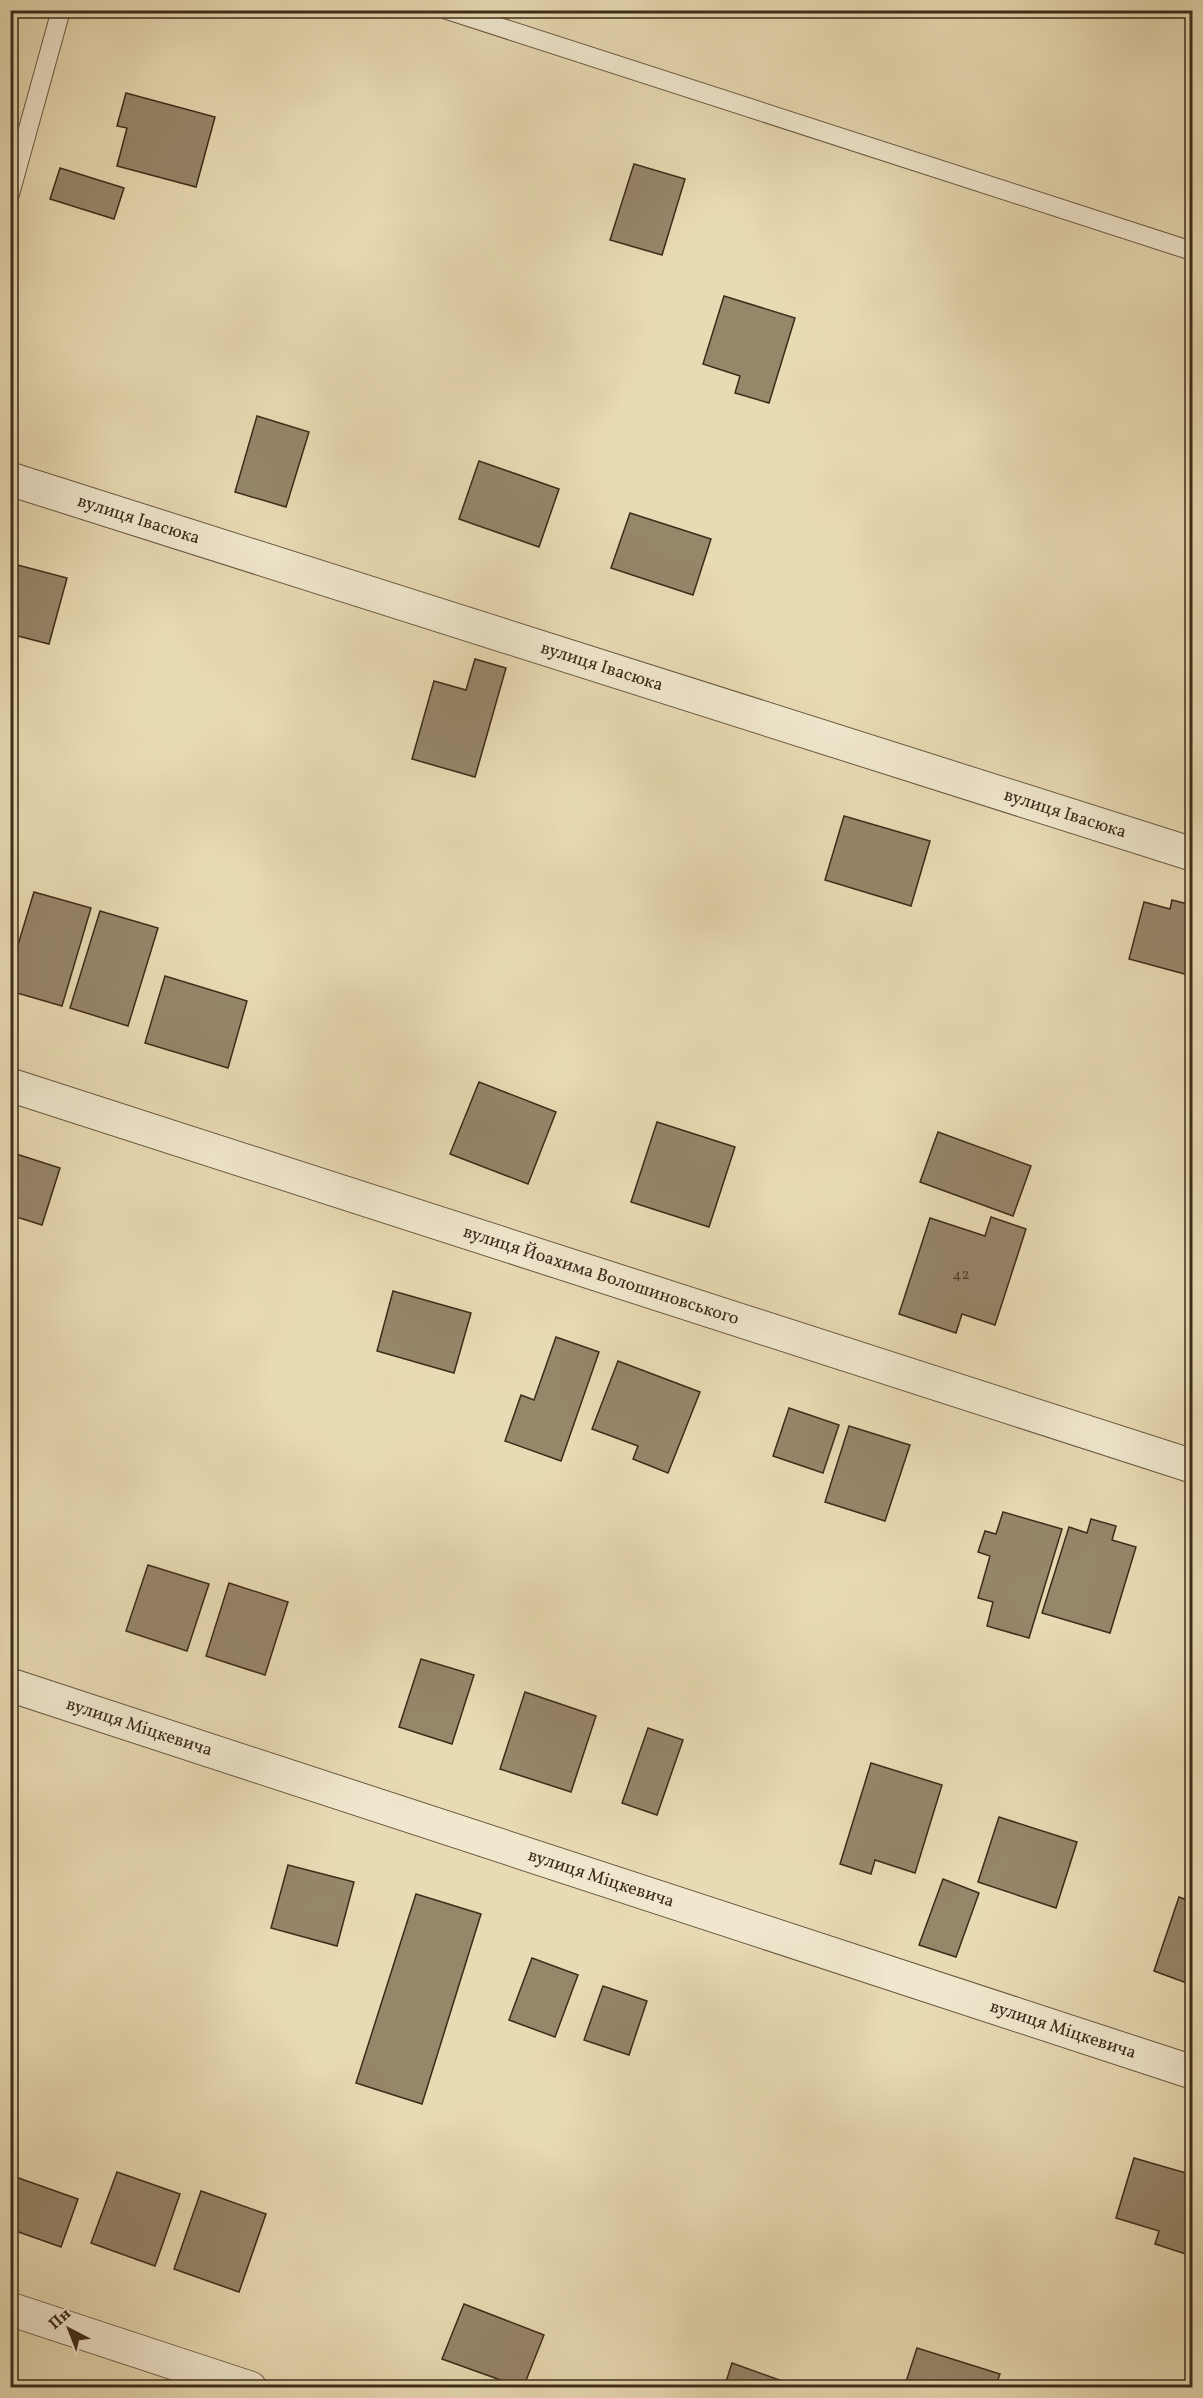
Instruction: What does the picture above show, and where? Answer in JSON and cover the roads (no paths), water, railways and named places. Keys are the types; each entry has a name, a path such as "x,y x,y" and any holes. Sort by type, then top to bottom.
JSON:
{"street":[{"name":"вулиця Івасюка","path":"10,479 1192,854"},
{"name":"вулиця Йоахима Волошиновського","path":"10,1085 1192,1466"},
{"name":"вулиця Міцкевича","path":"10,1685 1192,2072"},
{"path":"10,2309 250,2388"}],"lane":[{"path":"10,194 61,10"},
{"path":"447,10 1192,252"}]}
